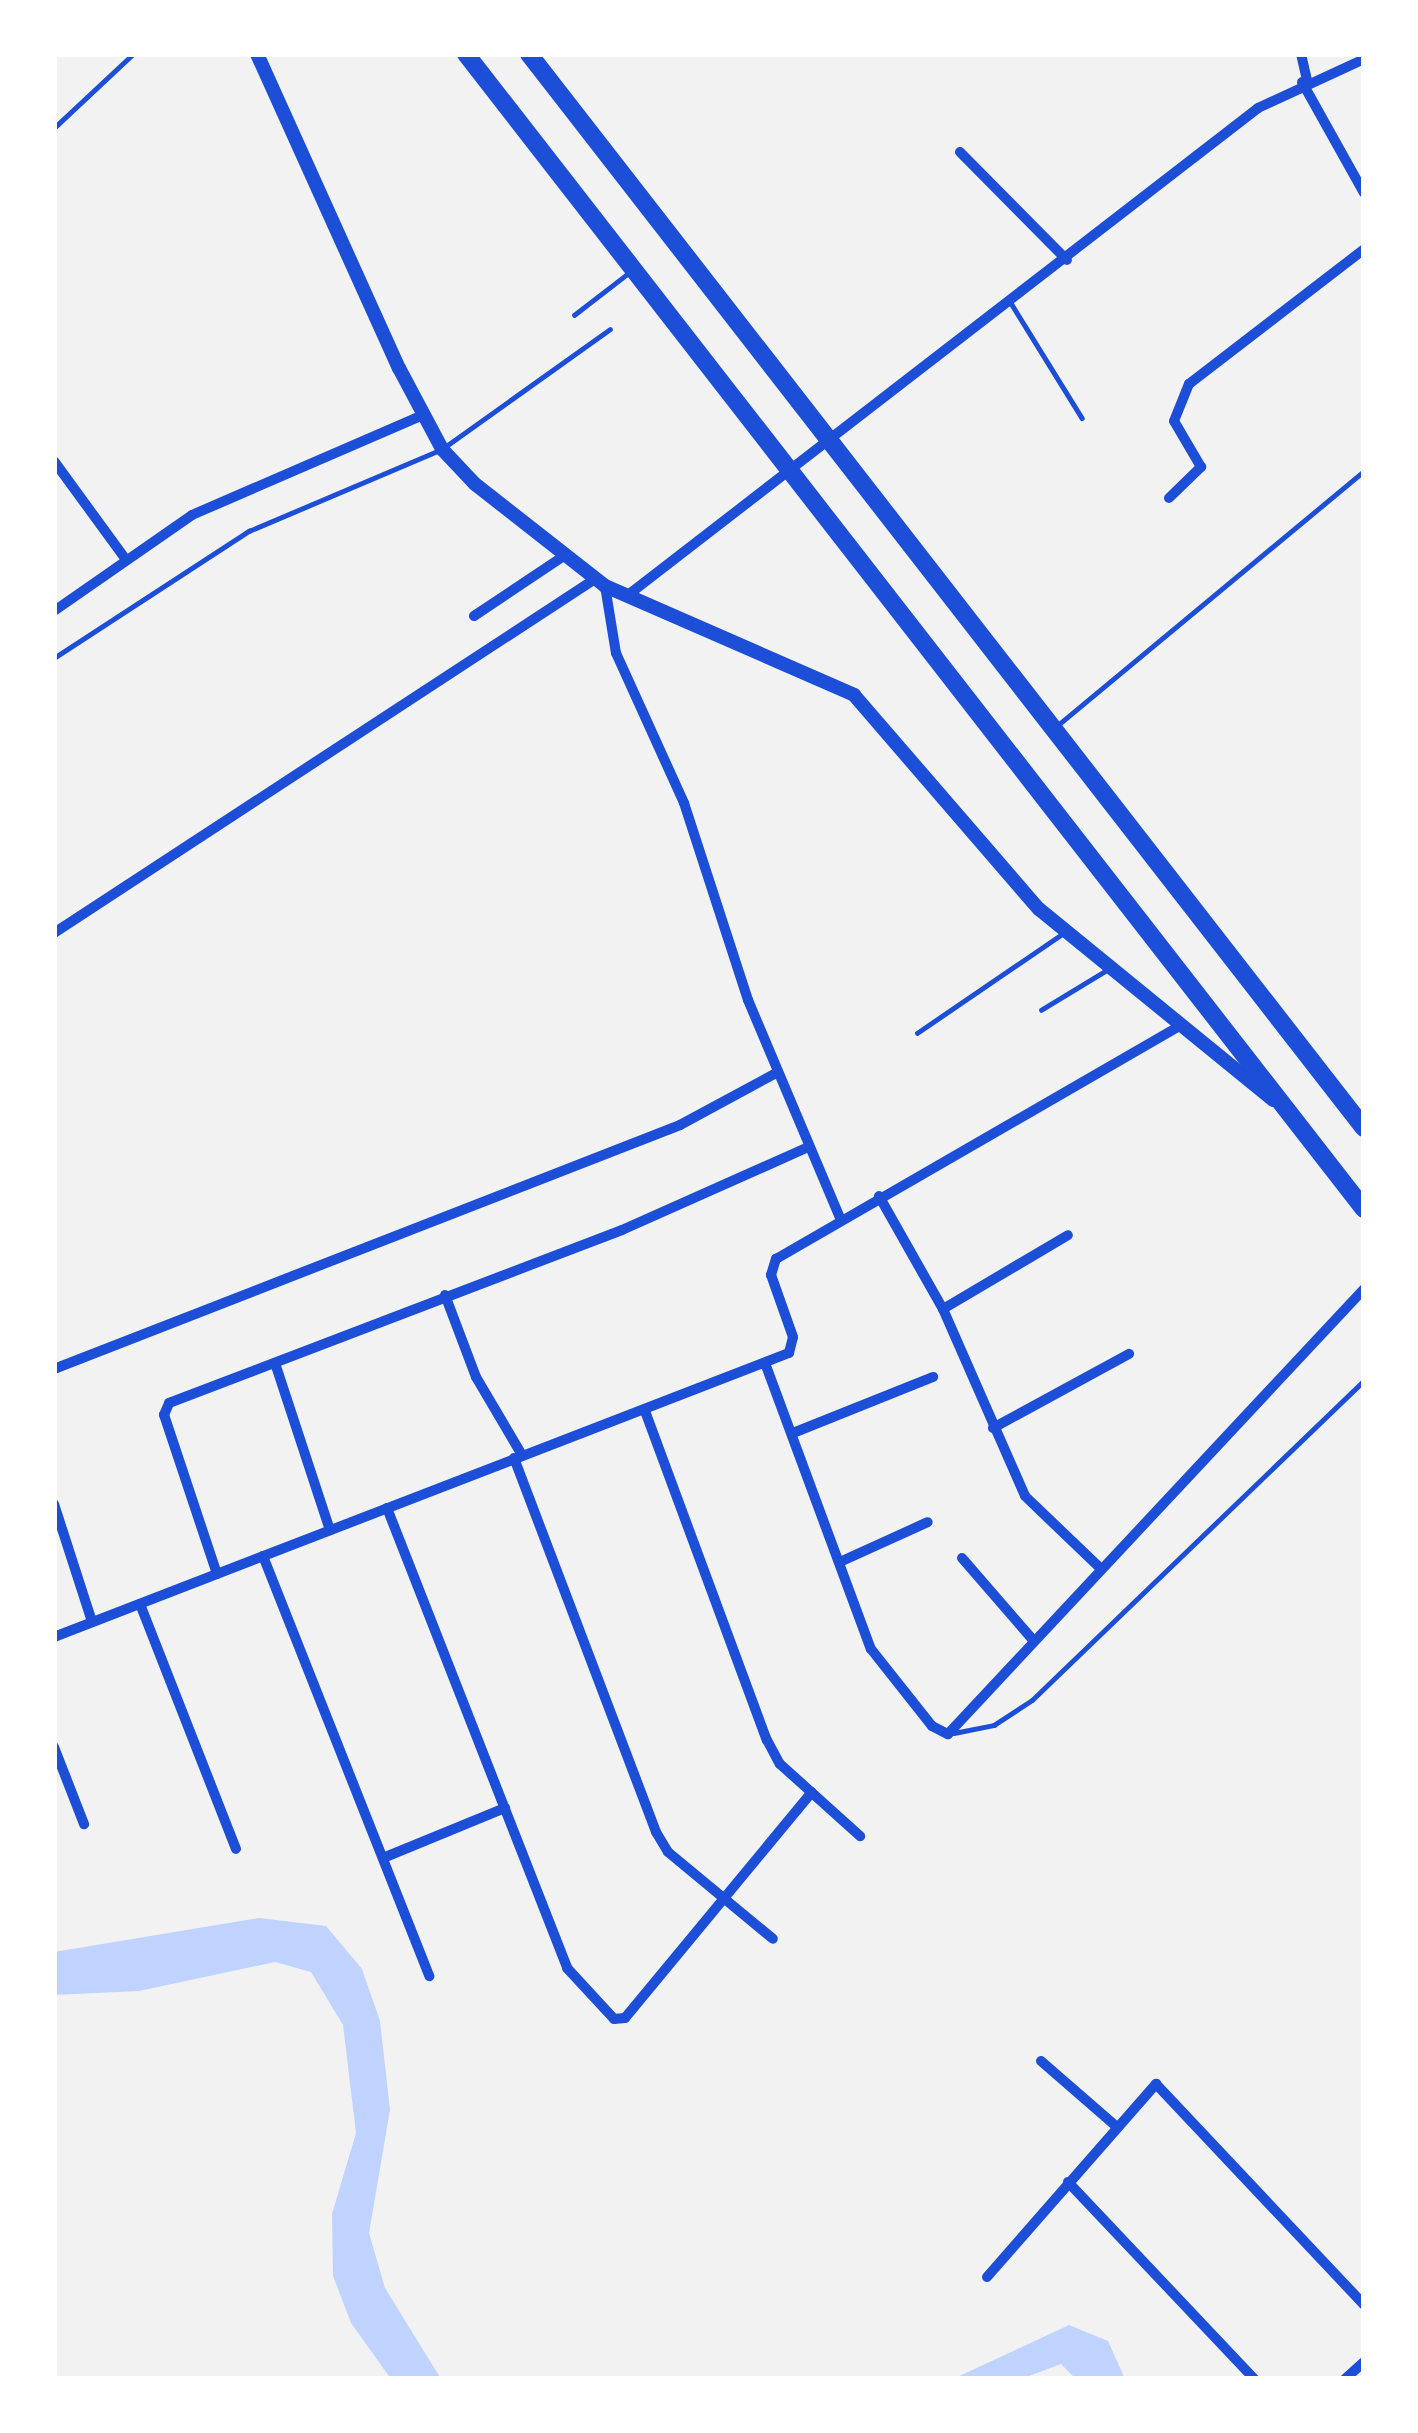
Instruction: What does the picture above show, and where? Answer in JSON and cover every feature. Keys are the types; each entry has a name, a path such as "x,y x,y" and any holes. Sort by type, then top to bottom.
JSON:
{"highway":[{"path":"466,54 1364,1209"},
{"path":"529,54 1364,1128"}],"street":[{"path":"256,54 442,449 562,557 600,582 854,695 1065,932 1272,1099 1315,1145"},
{"path":"1301,54 1305,81 1364,193"},
{"path":"628,596 1258,108 1305,81 1364,59"},
{"path":"960,152 1067,260"},
{"path":"1169,498 1201,467 1174,421 1189,384 1364,249"},
{"path":"54,611 124,557 192,514 423,416"},
{"path":"54,460 124,557"},
{"path":"474,616 562,557"},
{"path":"54,933 600,582"},
{"path":"600,582 616,653 684,803 776,1073 840,1218"},
{"path":"54,1637 765,1363 794,1344 772,1263 840,1218 1180,1027"},
{"path":"54,1369 680,1125 776,1073"},
{"path":"217,1574 162,1408 622,1230 808,1147"},
{"path":"879,1196 943,1309 1025,1496 1098,1566"},
{"path":"943,1309 1067,1235"},
{"path":"765,1363 871,1649 932,1726 948,1734 1098,1566 1364,1289"},
{"path":"445,1295 476,1376 518,1456 656,1832 772,1939"},
{"path":"994,1428 1129,1354"},
{"path":"275,1363 330,1530"},
{"path":"793,1433 933,1377"},
{"path":"645,1411 758,1720 780,1764 860,1836"},
{"path":"54,1504 92,1622"},
{"path":"386,1508 567,1968 614,2020 625,2018 812,1792"},
{"path":"842,1561 928,1522"},
{"path":"263,1556 429,1976"},
{"path":"962,1558 1034,1641"},
{"path":"140,1604 236,1850"},
{"path":"54,1748 84,1824"},
{"path":"383,1858 505,1808"},
{"path":"1041,2061 1117,2126"},
{"path":"986,2277 1117,2126 1163,2085 1364,2305"},
{"path":"1068,2182 1254,2379"},
{"path":"1345,2379 1364,2362"}],"lane":[{"path":"54,128 133,54"},
{"path":"574,316 634,269"},
{"path":"1011,303 1082,418"},
{"path":"54,658 249,531 442,449 610,328"},
{"path":"1054,729 1364,471"},
{"path":"916,1033 1065,932"},
{"path":"1041,1010 1110,968"},
{"path":"948,1734 994,1725 1032,1700 1364,1380"}],"water":[{"path":"259,1918 326,1926 362,1969 380,2021 390,2110 369,2233 385,2288 441,2379 391,2379 351,2323 333,2276 332,2214 356,2133 343,2025 311,1972 275,1962 139,1991 54,1995 54,1952"},
{"path":"1069,2325 1108,2341 1125,2379 1076,2379 1061,2364 1021,2379 953,2379"}]}
